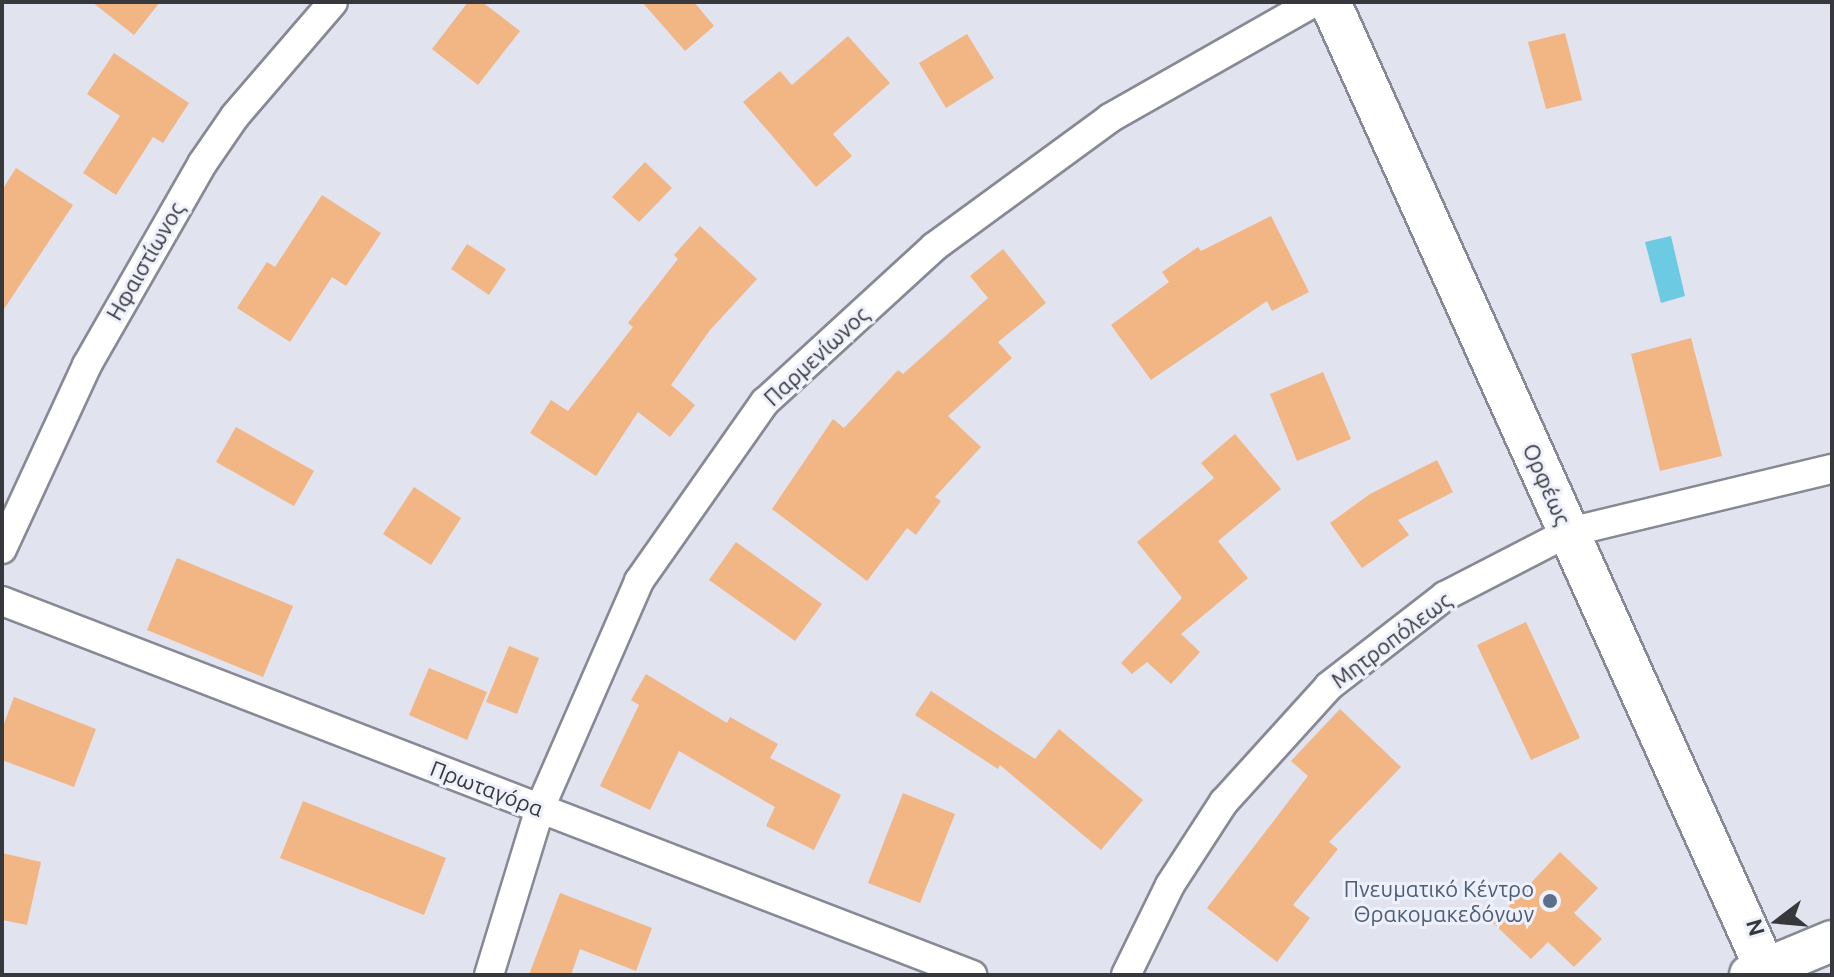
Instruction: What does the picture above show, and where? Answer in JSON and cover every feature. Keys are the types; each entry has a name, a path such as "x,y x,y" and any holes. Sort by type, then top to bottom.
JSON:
{"street":[{"name":"Ηφαιστίωνος","path":"2,549 87,365 202,164 235,116 333,2"},
{"name":"Παρμενίωνος","path":"489,975 540,808 639,581 765,402 934,247 1110,118 1314,2"},
{"name":"Ορφέως","path":"1330,2 1569,532 1757,970"},
{"name":"Μητροπόλεως","path":"1126,975 1170,885 1224,802 1329,686 1445,596 1569,532 1832,469"},
{"name":"Πρωταγόρα","path":"2,601 972,975"},
{"path":"1757,970 1832,941"}],"water":[{"path":"1671,236 1685,296 1661,303 1645,242"}],"building":[{"path":"92,2 160,2 134,35"},
{"path":"468,2 482,2 520,31 478,85 432,49"},
{"path":"642,2 694,2 714,26 685,51"},
{"path":"1565,33 1582,100 1546,109 1528,42"},
{"path":"967,34 994,78 946,108 919,63"},
{"path":"848,36 890,83 833,134 852,156 816,187 743,102 780,71 792,85"},
{"path":"114,53 189,103 163,143 153,137 116,195 83,173 120,116 87,94"},
{"path":"645,162 672,188 639,222 612,197"},
{"path":"16,168 73,205 2,312 2,190"},
{"path":"322,195 381,233 346,286 332,277 290,342 237,308 267,262 275,267"},
{"path":"1271,216 1309,292 1272,311 1267,301 1151,380 1111,325 1169,282 1162,272 1198,247 1201,251"},
{"path":"700,226 757,279 710,330 671,385 695,405 670,437 638,412 596,476 530,433 551,400 568,411 633,327 628,323 678,259 674,255"},
{"path":"467,244 506,269 489,295 451,269"},
{"path":"1003,249 1046,303 998,342 1012,358 948,416 981,447 935,497 941,501 916,535 907,528 867,581 772,509 833,419 844,428 898,370 903,374 988,298 970,276"},
{"path":"1691,338 1722,456 1660,471 1631,354"},
{"path":"1323,372 1351,439 1297,461 1270,394"},
{"path":"236,427 314,471 294,506 216,462"},
{"path":"1235,434 1281,489 1218,541 1248,578 1181,634 1200,652 1171,684 1147,662 1132,674 1121,663 1182,598 1137,542 1214,478 1201,463"},
{"path":"1437,460 1453,492 1398,520 1409,535 1362,568 1330,523 1370,494"},
{"path":"414,487 461,518 431,565 383,534"},
{"path":"736,542 822,604 795,641 709,580"},
{"path":"177,558 293,606 263,677 147,630"},
{"path":"1526,622 1580,738 1531,760 1477,645"},
{"path":"509,646 539,658 517,714 486,702"},
{"path":"429,668 487,692 467,740 409,715"},
{"path":"646,674 727,723 730,717 778,744 770,758 841,795 814,850 766,826 775,807 679,751 650,810 600,786 639,705 631,700"},
{"path":"931,691 1035,759 1059,729 1143,800 1101,850 1000,765 998,769 915,715"},
{"path":"14,697 96,729 74,787 2,760 2,729"},
{"path":"1340,709 1401,767 1329,842 1338,849 1293,905 1310,918 1277,962 1207,908 1308,776 1291,761"},
{"path":"903,793 955,814 920,903 868,883"},
{"path":"303,801 446,858 424,915 280,858"},
{"name":"Πνευματικό Κέντρο Θρακομακεδόνων","path":"1560,852 1598,888 1574,913 1602,939 1574,967 1548,942 1531,959 1493,923"},
{"path":"2,853 41,862 27,925 2,920"},
{"path":"560,893 652,928 636,971 580,949 571,975 529,975"}],"place":[{"name":"Πνευματικό Κέντρο Θρακομακεδόνων","path":"1550,901"}]}
